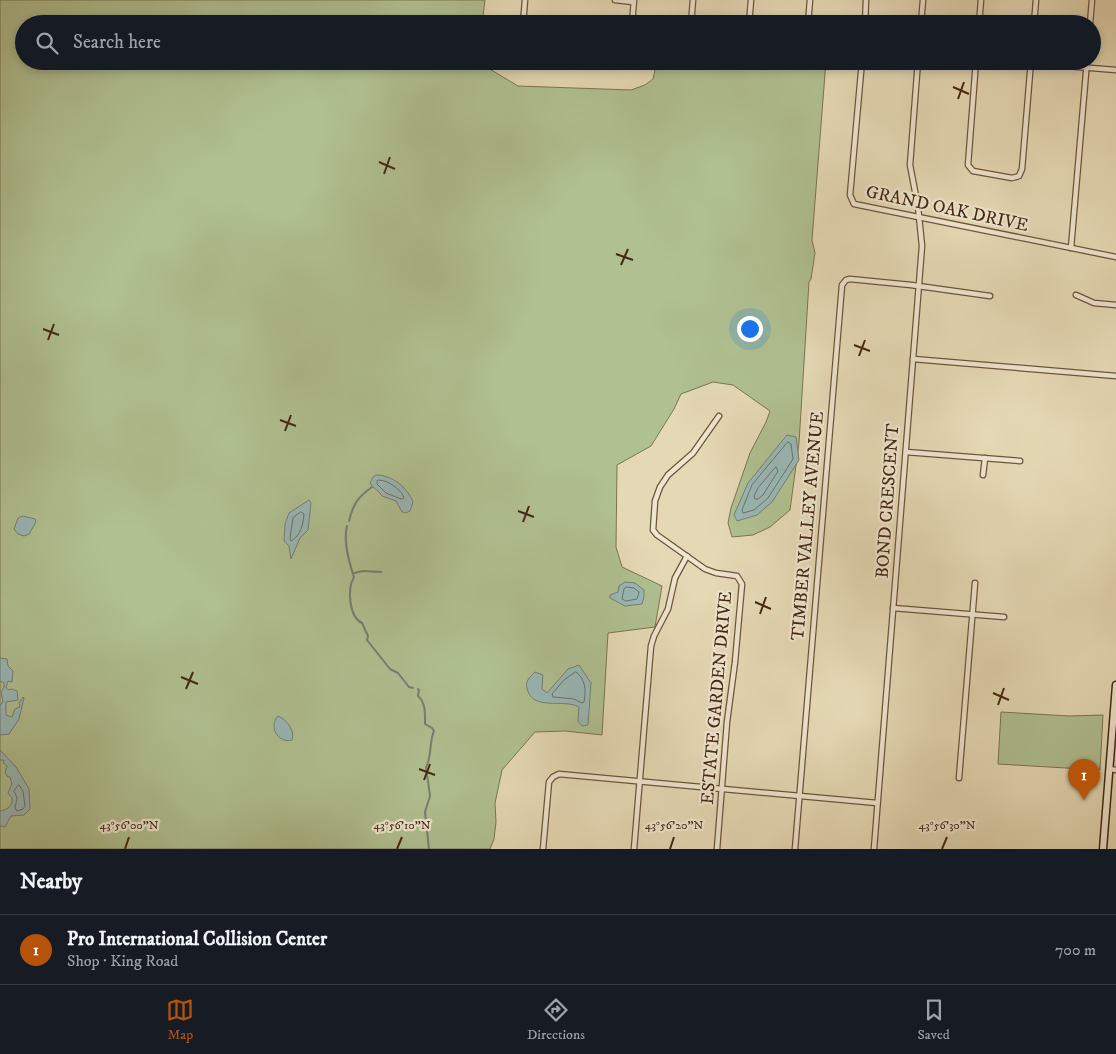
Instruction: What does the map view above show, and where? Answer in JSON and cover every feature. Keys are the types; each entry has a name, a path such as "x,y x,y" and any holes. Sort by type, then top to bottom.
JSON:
{"main road":[{"path":"1103,849 1113,770 1116,685"}],"street":[{"path":"524,15 525,0"},
{"path":"615,0 634,1 633,15"},
{"path":"692,15 693,0"},
{"path":"750,15 751,0"},
{"path":"809,15 810,0"},
{"path":"865,15 866,0"},
{"path":"922,15 923,0"},
{"path":"979,15 980,0"},
{"path":"1035,15 1036,0"},
{"path":"1091,15 1092,0"},
{"path":"1101,69 1116,70"},
{"name":"GRAND OAK DRIVE","path":"861,70 850,195 854,204 1116,257"},
{"name":"BOND CRESCENT","path":"874,849 922,246 920,218 910,165 917,70"},
{"path":"975,70 968,165 973,171 1012,178 1019,176 1022,169 1030,70"},
{"path":"1072,248 1086,70"},
{"name":"TIMBER VALLEY AVENUE","path":"795,849 840,289 844,282 850,279 919,286"},
{"path":"919,286 990,296"},
{"path":"1076,295 1094,303 1116,305"},
{"path":"913,359 1116,376"},
{"name":"ESTATE GARDEN DRIVE","path":"717,849 742,584 737,576 710,571 655,533 653,526 655,501 664,481 693,453 719,416"},
{"path":"906,452 1020,461"},
{"path":"983,476 985,458"},
{"path":"634,849 651,646 668,609 675,578 687,556"},
{"path":"959,778 975,583"},
{"path":"893,608 1004,617"},
{"path":"543,849 549,782 558,774 800,794 877,803"}],"green space":[{"path":"0,0 485,0 483,15 15,15 15,70 491,70 518,86 631,90 645,85 653,79 655,70 825,70 812,240 815,253 809,282 799,443 790,510 770,527 753,535 732,537 728,523 731,508 750,453 770,411 733,385 713,382 681,394 651,446 617,465 616,547 622,567 662,586 655,627 608,633 602,735 565,731 535,732 502,770 495,803 496,822 494,839 490,849 0,849"},
{"path":"1001,712 1069,716 1103,715 1100,770 998,764"}],"water":[{"path":"787,435 796,437 799,460 772,502 757,515 737,521 734,515 748,483"},
{"path":"376,475 388,477 407,491 413,502 410,511 402,512 396,501 382,496 373,487 370,483"},
{"path":"309,500 311,503 308,530 300,538 291,559 289,546 284,541 285,524 289,513"},
{"path":"23,516 35,519 36,522 29,534 24,536 18,534 14,529 18,518"},
{"path":"625,582 635,583 644,590 642,604 625,606 610,598 610,595 618,592 619,586"},
{"path":"0,658 7,659 8,666 13,671 12,682 8,681 6,687 8,690 17,691 18,700 6,702 6,715 12,717 15,709 20,707 19,703 24,698 19,719 9,734 0,735 0,705 3,702 1,692 4,683 0,681"},
{"path":"579,665 591,683 588,725 582,726 578,721 579,707 535,700 527,688 528,679 535,672 543,675 542,689 547,693 568,669"},
{"path":"278,716 289,726 293,736 292,740 282,739 276,733 274,725"},
{"path":"0,750 16,767 29,789 30,809 24,815 11,816 5,827 0,826 0,811 7,809 12,803 12,798 8,793 12,784 10,777 5,773 7,766 3,763 4,760 0,760"}],"waterway":[{"path":"349,521 357,501 372,487"},
{"path":"347,526 346,545 354,577 350,588 350,602 354,615 362,623 368,636 367,640 390,669 398,673 409,687 413,688"},
{"path":"354,573 363,571 381,572"},
{"path":"418,689 418,696 424,709 425,724 434,731 426,767 430,796 425,812 429,849"}],"place":[{"name":"Pro International Collision Center","path":"1084,800"}]}
